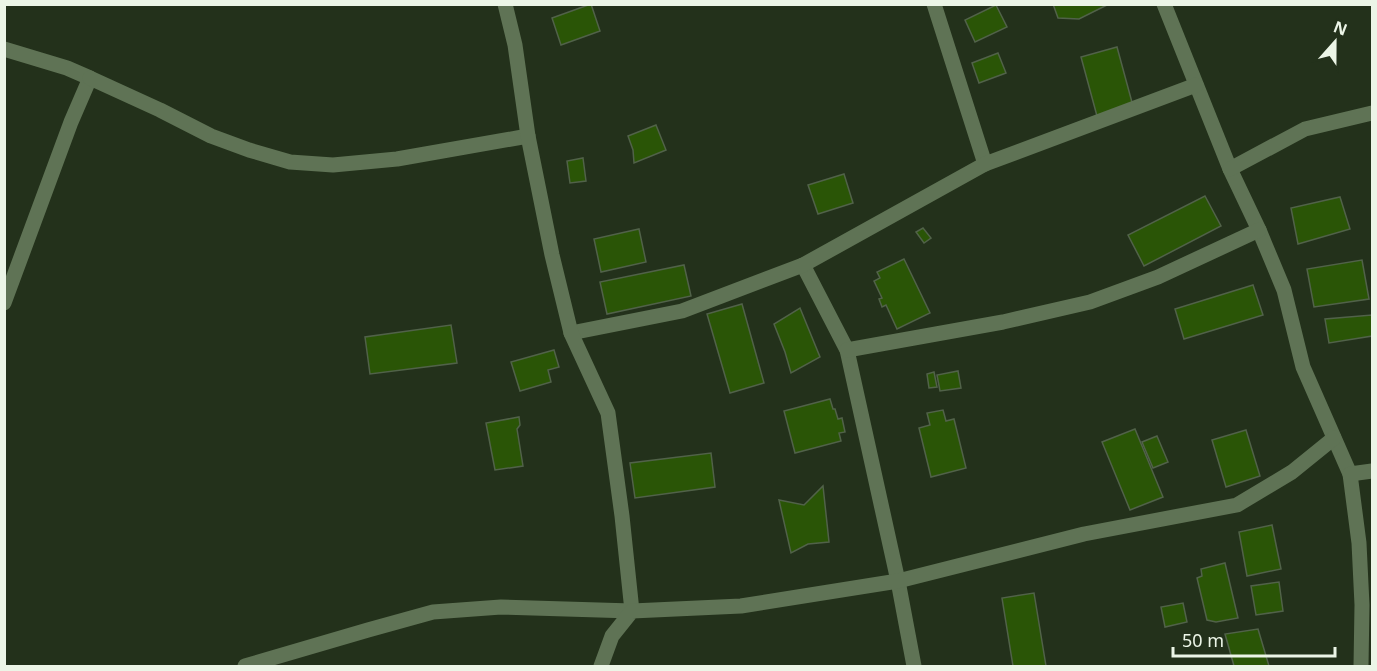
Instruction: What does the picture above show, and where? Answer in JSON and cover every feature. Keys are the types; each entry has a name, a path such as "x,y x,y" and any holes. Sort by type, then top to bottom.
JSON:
{"street":[{"path":"505,4 515,45 528,136 552,255 571,333 608,413 632,611 612,636 601,666"},
{"path":"934,4 986,164"},
{"path":"1164,4 1230,169 1284,290 1304,367 1350,474 1359,543 1362,605 1361,666"},
{"path":"4,49 67,68 212,136 290,162 333,165 397,159 528,136"},
{"path":"4,303 71,122 90,78"},
{"path":"571,333 682,311 803,265 986,164 1196,85"},
{"path":"1230,169 1305,129 1372,113"},
{"path":"847,350 1003,322 1090,302 1158,277 1259,230"},
{"path":"803,265 847,350 898,581 914,666"},
{"path":"245,666 433,612 501,607 632,611 741,606 898,581 1084,534 1237,505 1292,472 1334,438"},
{"path":"1350,474 1372,471"}],"building":[{"path":"591,4 600,31 561,45 552,18"},
{"path":"1053,4 1109,4 1079,19 1058,18"},
{"path":"996,5 1007,27 975,42 965,20"},
{"path":"1117,47 1133,106 1097,116 1081,57"},
{"path":"998,53 1006,73 979,83 972,63"},
{"path":"656,125 666,150 634,163 633,150 628,136"},
{"path":"583,158 586,181 570,183 567,161"},
{"path":"844,174 853,203 818,214 808,185"},
{"path":"1205,196 1221,226 1144,266 1128,235"},
{"path":"1340,197 1350,229 1298,244 1291,208"},
{"path":"923,228 931,238 924,243 916,232"},
{"path":"639,229 646,262 601,272 594,239"},
{"path":"904,259 930,313 897,329 886,305 882,307 879,299 882,298 874,281 880,278 877,272"},
{"path":"1362,260 1369,299 1314,307 1307,269"},
{"path":"684,265 691,296 607,314 600,282"},
{"path":"1253,285 1263,315 1184,339 1175,309"},
{"path":"742,304 764,383 730,393 707,314"},
{"path":"800,308 820,357 791,373 774,324"},
{"path":"1372,315 1372,336 1329,343 1325,319"},
{"path":"451,325 457,363 370,374 365,337"},
{"path":"554,350 559,367 548,370 551,382 520,391 511,362"},
{"path":"958,371 961,388 940,391 937,375"},
{"path":"934,372 937,387 929,388 927,374"},
{"path":"830,399 838,419 842,418 845,432 839,433 841,441 795,453 784,411"},
{"path":"943,410 946,421 954,419 966,468 931,477 919,428 930,425 927,413"},
{"path":"519,417 520,425 517,429 523,466 495,470 486,423"},
{"path":"1135,429 1163,497 1130,510 1102,442"},
{"path":"1246,430 1260,476 1226,487 1212,440"},
{"path":"1157,436 1168,462 1153,468 1142,442"},
{"path":"711,453 715,487 635,498 630,463"},
{"path":"823,486 829,542 808,544 791,553 779,500 804,505"},
{"path":"1272,525 1281,569 1247,576 1239,532"},
{"path":"1225,563 1238,618 1216,622 1207,620 1197,578 1202,576 1201,569"},
{"path":"1279,582 1283,611 1256,615 1251,586"},
{"path":"1034,593 1046,666 1013,666 1002,598"},
{"path":"1183,603 1187,622 1165,627 1161,607"},
{"path":"1258,629 1269,666 1234,666 1225,634"}]}
